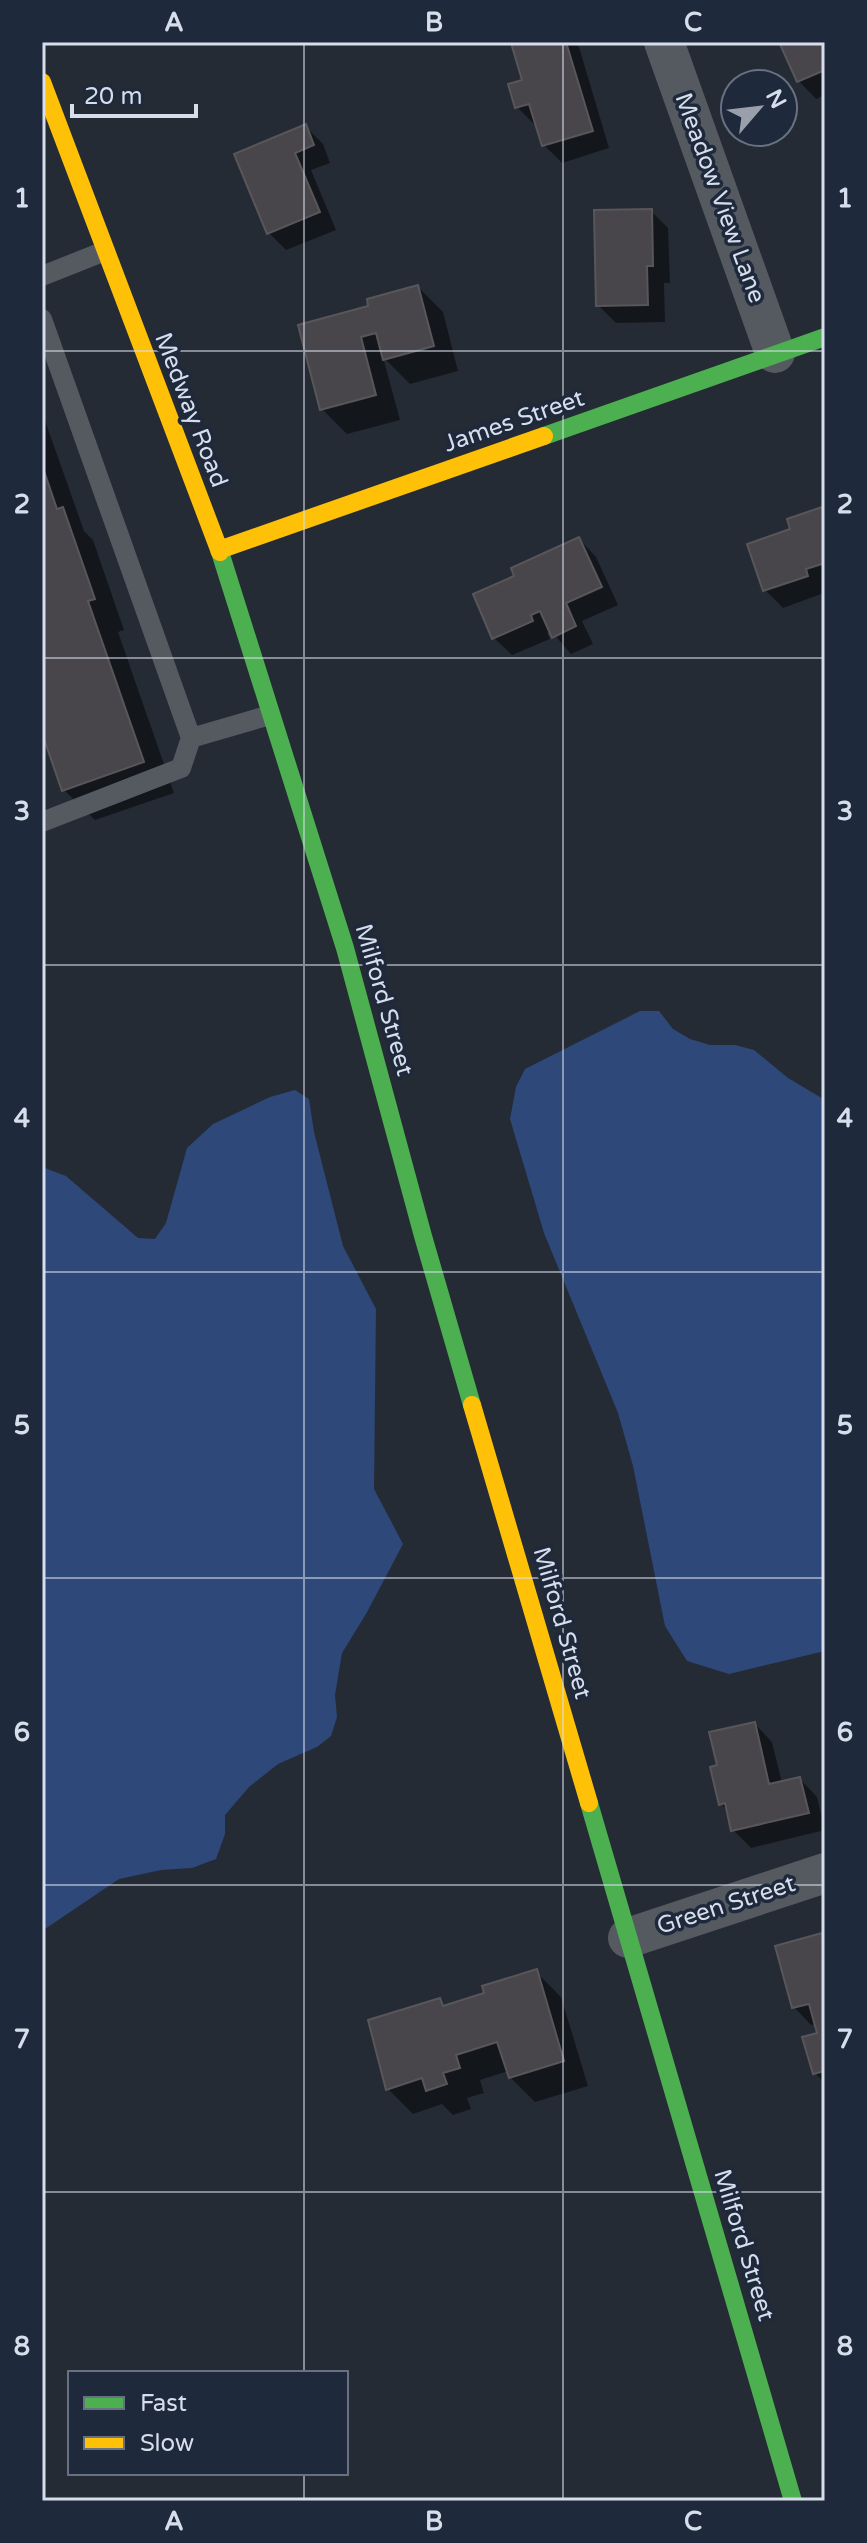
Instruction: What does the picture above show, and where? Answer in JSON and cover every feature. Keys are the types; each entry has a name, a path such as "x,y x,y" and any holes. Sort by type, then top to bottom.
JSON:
{"main road":[{"name":"Medway Road","path":"42,82 219,550 284,759"},
{"name":"James Street","path":"219,550 825,337"},
{"name":"Milford Street","path":"284,759 345,948 423,1236 793,2501"}],"street":[{"name":"Meadow View Lane","path":"664,42 775,353"},
{"name":"Green Street","path":"628,1938 825,1873"}],"lane":[{"path":"42,276 105,251"},
{"path":"42,319 191,738 181,768 42,822"},
{"path":"191,738 270,715"}],"shaded area":[{"path":"640,1011 659,1011 673,1029 690,1039 710,1045 735,1045 754,1050 788,1078 825,1100 825,1651 729,1674 687,1661 665,1626 633,1466 618,1413 544,1233 510,1119 516,1087 525,1069"},
{"path":"295,1090 309,1099 314,1132 343,1246 376,1309 374,1489 403,1544 342,1653 335,1695 337,1717 331,1736 317,1747 278,1764 249,1787 225,1815 225,1834 216,1859 192,1868 161,1870 119,1879 42,1931 42,1167 66,1176 138,1238 155,1239 166,1223 187,1148 213,1124 270,1097"}],"building":[{"path":"566,42 593,131 542,146 529,104 515,108 508,84 522,80 511,43"},
{"path":"779,42 825,42 825,70 799,81 799,68 791,68"},
{"path":"306,124 314,145 295,153 320,212 267,234 234,154"},
{"path":"652,209 653,266 647,266 648,305 596,306 594,210"},
{"path":"418,285 434,346 383,360 376,333 361,337 376,395 320,410 298,325 368,306 367,299"},
{"path":"42,465 57,509 63,507 95,599 88,601 144,762 62,791 42,733"},
{"path":"825,506 825,563 806,569 808,576 763,591 747,544 790,529 787,519"},
{"path":"579,537 602,587 566,603 576,626 552,638 540,611 531,615 533,621 492,639 473,594 514,576 511,568"},
{"path":"755,1722 769,1784 800,1777 809,1813 731,1831 725,1803 719,1805 710,1767 717,1765 709,1732"},
{"path":"822,1933 825,1945 825,2071 813,2074 802,2037 817,2033 809,2004 792,2008 775,1946"},
{"path":"537,1969 564,2061 509,2078 497,2042 456,2055 460,2068 443,2073 447,2084 426,2091 422,2078 386,2090 368,2020 440,1998 443,2006 484,1993 482,1986"}],"traffic: fast":[{"path":"544,436 825,337"},
{"path":"220,552 345,948 472,1405"},
{"path":"589,1803 793,2501"}],"traffic: slow":[{"path":"42,82 220,552"},
{"path":"219,550 544,436"},
{"path":"472,1405 589,1803"}]}
